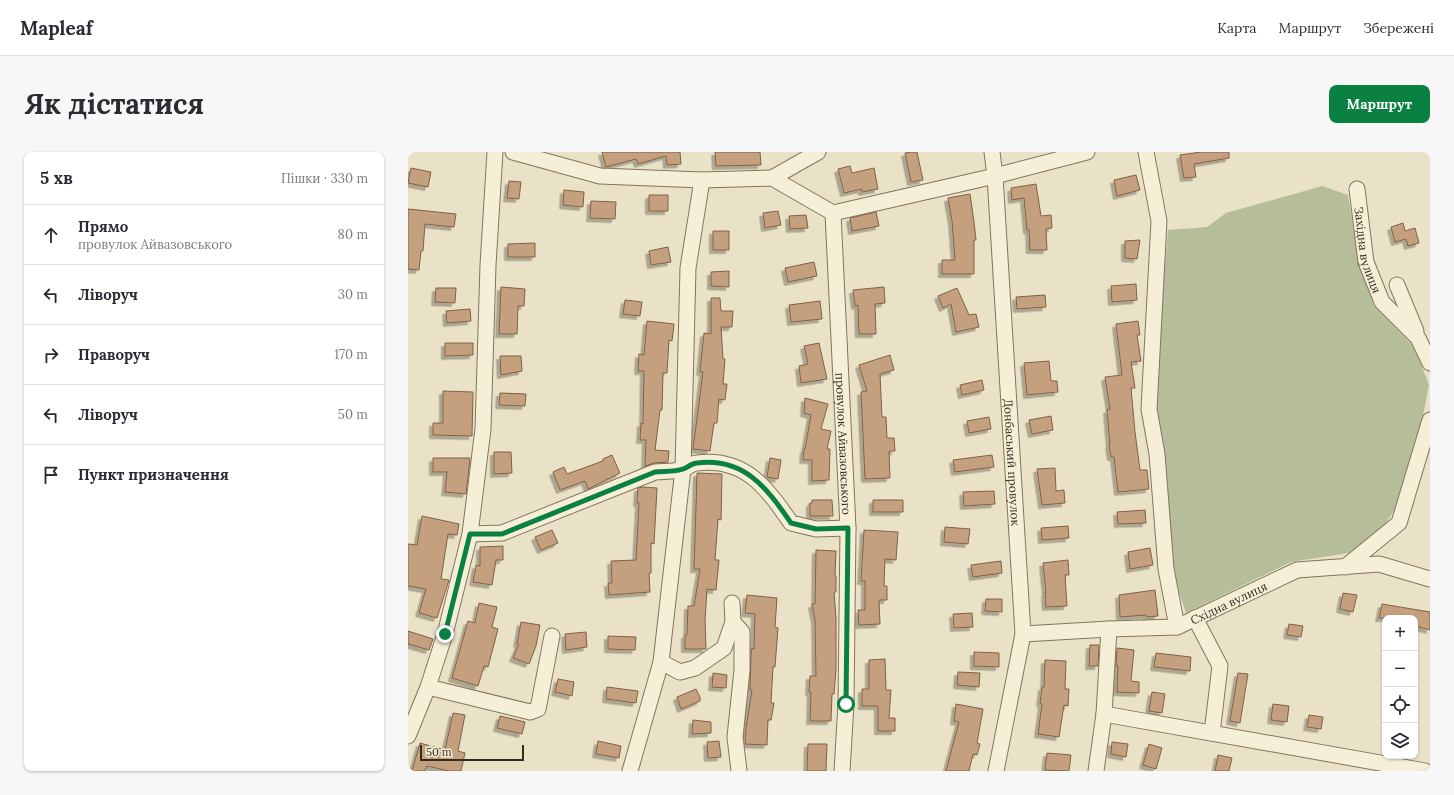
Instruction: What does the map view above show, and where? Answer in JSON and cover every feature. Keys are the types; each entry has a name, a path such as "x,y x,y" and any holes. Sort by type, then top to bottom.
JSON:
{"street":[{"path":"408,736 428,687 445,634 470,534 483,429 488,265 495,152"},
{"path":"513,152 600,176 702,180 772,178 818,152"},
{"name":"Донбаський провулок","path":"992,152 1023,634 996,771"},
{"path":"772,178 833,213 994,176 1087,152"},
{"path":"1146,152 1159,221 1149,409 1157,454 1166,569 1178,627"},
{"path":"630,771 661,662 683,469 688,268 702,180"},
{"name":"Західна вулиця","path":"1358,189 1366,262 1382,302 1418,338 1430,363"},
{"name":"провулок Айвазовського","path":"833,213 848,528 846,704 842,771"},
{"path":"1397,286 1418,338"},
{"path":"1345,567 1399,523 1430,420"},
{"path":"470,534 502,534 655,472 683,469 695,463 714,463 738,468 754,478 772,496 791,523 816,529 848,528"},
{"name":"Східна вулиця","path":"1023,634 1178,627 1297,570 1379,564 1430,579"},
{"path":"661,662 680,672 695,668 724,648 733,622 732,603"},
{"path":"1195,618 1220,666 1212,733"},
{"path":"733,622 742,632 742,670 736,737 739,771"},
{"path":"1096,771 1104,714 1109,629"},
{"path":"428,687 530,712 538,710 552,636"},
{"path":"1104,714 1425,771"}],"green space":[{"path":"1322,186 1348,195 1360,266 1374,306 1415,348 1429,385 1409,487 1383,528 1349,553 1291,562 1186,613 1172,572 1153,408 1168,230 1207,227 1226,213"}],"building":[{"path":"602,152 680,152 681,164 667,165 666,156 638,164 636,159 606,167"},
{"path":"715,152 760,152 761,165 716,166"},
{"path":"917,152 923,180 911,182 905,153"},
{"path":"1201,152 1229,152 1229,158 1194,164 1196,177 1184,178 1180,155"},
{"path":"850,166 852,173 874,168 878,189 862,192 862,189 844,193 838,169"},
{"path":"411,168 431,172 428,187 408,183"},
{"path":"1136,175 1140,190 1117,196 1114,180"},
{"path":"509,181 521,182 519,199 507,198"},
{"path":"1036,184 1041,216 1051,215 1052,228 1046,229 1047,250 1030,250 1029,230 1027,230 1024,198 1012,200 1011,188"},
{"path":"564,190 584,192 583,207 563,205"},
{"path":"970,194 976,240 974,240 974,274 942,274 942,260 955,260 952,221 948,198"},
{"path":"649,195 668,195 668,211 649,211"},
{"path":"591,201 616,202 615,219 590,218"},
{"path":"408,209 456,214 454,227 425,224 423,251 421,251 419,270 408,269"},
{"path":"778,211 781,225 765,228 763,213"},
{"path":"876,212 879,226 852,231 850,218"},
{"path":"806,215 808,228 790,229 789,216"},
{"path":"1403,223 1405,231 1415,228 1419,243 1408,246 1406,239 1395,242 1391,227"},
{"path":"713,231 729,231 729,250 713,250"},
{"path":"1140,240 1137,259 1125,258 1125,241"},
{"path":"535,243 535,257 508,257 508,244"},
{"path":"668,247 671,262 651,265 649,251"},
{"path":"814,262 817,276 788,282 785,268"},
{"path":"729,271 729,287 711,286 711,272"},
{"path":"1136,284 1137,300 1112,302 1111,286"},
{"path":"501,287 525,289 524,306 518,306 517,334 499,334"},
{"path":"884,287 885,303 875,304 876,334 859,334 858,305 855,306 853,290"},
{"path":"436,288 456,288 455,303 435,302"},
{"path":"957,288 969,315 976,314 979,327 956,332 951,304 943,308 938,296"},
{"path":"1045,295 1046,307 1017,309 1016,297"},
{"path":"711,298 720,298 721,311 733,311 732,327 721,327 723,359 725,359 723,384 727,384 725,400 719,399 717,423 714,423 710,451 693,449 703,372 700,372 704,333 711,334"},
{"path":"625,300 642,302 640,316 623,314"},
{"path":"820,301 822,319 791,322 789,305"},
{"path":"470,309 471,321 447,323 446,311"},
{"path":"647,321 674,324 672,341 669,340 667,373 663,373 662,410 660,410 655,450 669,451 668,462 654,463 645,466 646,440 640,440 641,423 643,424 644,371 638,371 639,354 644,355"},
{"path":"1138,321 1140,335 1137,335 1141,361 1131,362 1135,388 1131,388 1140,470 1147,470 1149,489 1118,492 1114,457 1111,457 1109,445 1107,410 1110,409 1105,377 1122,375 1116,324"},
{"path":"445,343 473,343 473,355 445,356"},
{"path":"819,343 827,379 801,383 799,366 808,364 804,346"},
{"path":"890,355 894,370 880,374 882,417 886,417 887,438 894,438 895,451 889,451 890,478 865,479 861,392 867,391 859,365"},
{"path":"500,356 521,356 522,371 501,375"},
{"path":"1049,361 1051,381 1057,381 1058,392 1027,395 1024,363"},
{"path":"982,380 984,390 962,395 960,385"},
{"path":"443,391 473,392 472,436 433,435 433,423 443,423"},
{"path":"500,393 526,394 525,406 499,405"},
{"path":"805,398 828,404 821,429 831,431 827,449 830,449 829,480 812,481 812,460 803,460 811,415 804,413"},
{"path":"1051,416 1053,430 1032,434 1029,420"},
{"path":"989,417 991,429 969,433 967,421"},
{"path":"494,452 511,452 512,473 494,474"},
{"path":"612,455 620,473 588,489 585,481 560,490 553,472 564,467 567,474 603,461 603,459"},
{"path":"992,455 994,467 955,472 953,460"},
{"path":"433,458 470,458 466,494 445,492 447,472 433,472"},
{"path":"770,458 781,460 778,479 767,477"},
{"path":"1055,468 1056,491 1064,490 1065,503 1042,505 1037,469"},
{"path":"697,473 722,474 721,520 718,519 715,560 719,560 716,590 707,589 705,621 706,649 685,649 688,606 694,606 700,569 694,569"},
{"path":"638,488 657,488 654,544 651,543 651,573 649,573 650,592 609,595 608,583 612,583 611,561 636,560 639,503 637,503"},
{"path":"994,491 995,504 964,506 963,492"},
{"path":"812,500 832,500 833,516 810,516 810,503 812,503"},
{"path":"873,500 903,500 903,512 873,512"},
{"path":"1145,510 1146,523 1118,524 1117,512"},
{"path":"422,516 459,524 457,535 448,534 441,579 449,580 437,618 419,613 426,589 408,586 408,544 417,545"},
{"path":"1068,526 1069,538 1042,540 1041,528"},
{"path":"945,527 970,529 968,544 944,542"},
{"path":"552,530 558,543 541,550 535,537"},
{"path":"864,530 898,532 896,560 885,559 884,586 887,586 887,600 879,600 880,624 859,625 858,610 865,610 865,581 861,581"},
{"path":"503,546 503,560 496,560 492,585 473,582 476,565 480,566 480,547"},
{"path":"1150,548 1153,565 1130,569 1128,552"},
{"path":"816,550 836,551 836,592 834,592 836,618 836,669 834,694 832,694 831,721 810,721 810,676 816,676 815,620 812,604 815,604"},
{"path":"1068,560 1069,575 1065,575 1067,606 1046,607 1043,563"},
{"path":"1001,561 1002,573 973,577 971,565"},
{"path":"1155,590 1158,616 1147,617 1146,615 1120,617 1119,595"},
{"path":"1343,593 1357,595 1353,612 1340,609"},
{"path":"747,595 777,598 775,627 778,628 775,667 773,667 771,703 774,703 771,720 768,720 767,745 745,744 752,690 750,690 751,655 752,648 754,649 755,614 745,613"},
{"path":"986,599 1002,599 1002,612 985,611"},
{"path":"479,603 497,607 492,627 498,629 488,667 484,666 478,686 452,678 468,621 475,623"},
{"path":"1382,604 1430,612 1430,630 1418,627 1418,615 1382,615 1382,618 1379,618"},
{"path":"972,613 973,627 954,628 953,614"},
{"path":"521,622 540,625 536,646 529,664 513,658 519,644 517,644"},
{"path":"1289,624 1303,626 1301,637 1287,635"},
{"path":"408,631 433,639 429,650 408,644"},
{"path":"586,632 587,647 566,650 565,634"},
{"path":"608,636 636,637 635,650 608,649"},
{"path":"1090,645 1099,645 1098,666 1089,666"},
{"path":"1117,648 1134,650 1131,681 1139,682 1139,693 1117,692"},
{"path":"974,652 999,653 999,667 974,666"},
{"path":"1156,653 1191,657 1190,671 1154,667"},
{"path":"885,659 886,690 891,690 889,718 895,718 895,731 878,731 878,706 862,706 862,689 869,689 869,660"},
{"path":"1045,660 1066,661 1065,689 1069,689 1068,706 1064,705 1059,737 1038,734 1042,704 1040,703 1042,687 1044,687"},
{"path":"958,672 980,673 979,687 957,685"},
{"path":"713,673 727,675 726,688 712,687"},
{"path":"1238,673 1248,674 1240,723 1230,721"},
{"path":"558,679 574,682 572,696 555,692"},
{"path":"607,687 638,691 636,703 606,699"},
{"path":"696,689 700,697 700,701 681,709 677,697"},
{"path":"1152,692 1165,694 1162,713 1149,711"},
{"path":"956,704 983,709 977,743 980,744 977,755 973,754 969,771 946,771 959,722 954,721"},
{"path":"1273,704 1289,706 1287,722 1271,720"},
{"path":"453,713 465,715 458,751 465,753 461,771 449,771 427,766 425,771 412,771 420,743 445,750"},
{"path":"1309,715 1323,717 1321,729 1307,727"},
{"path":"500,716 525,722 522,734 497,728"},
{"path":"693,720 711,722 711,733 692,734"},
{"path":"598,741 621,746 619,758 596,754"},
{"path":"719,741 721,757 708,758 707,742"},
{"path":"1112,742 1128,744 1126,757 1111,754"},
{"path":"808,744 827,744 826,771 807,771"},
{"path":"1149,744 1162,748 1156,769 1143,765"},
{"path":"1047,753 1071,755 1069,771 1045,770"},
{"path":"1218,755 1232,758 1229,771 1215,771"}],"route":[{"path":"445,634 470,534 502,534 655,472 683,469 695,463 714,463 738,468 754,478 772,496 791,523 816,529 848,528 846,704"}]}
